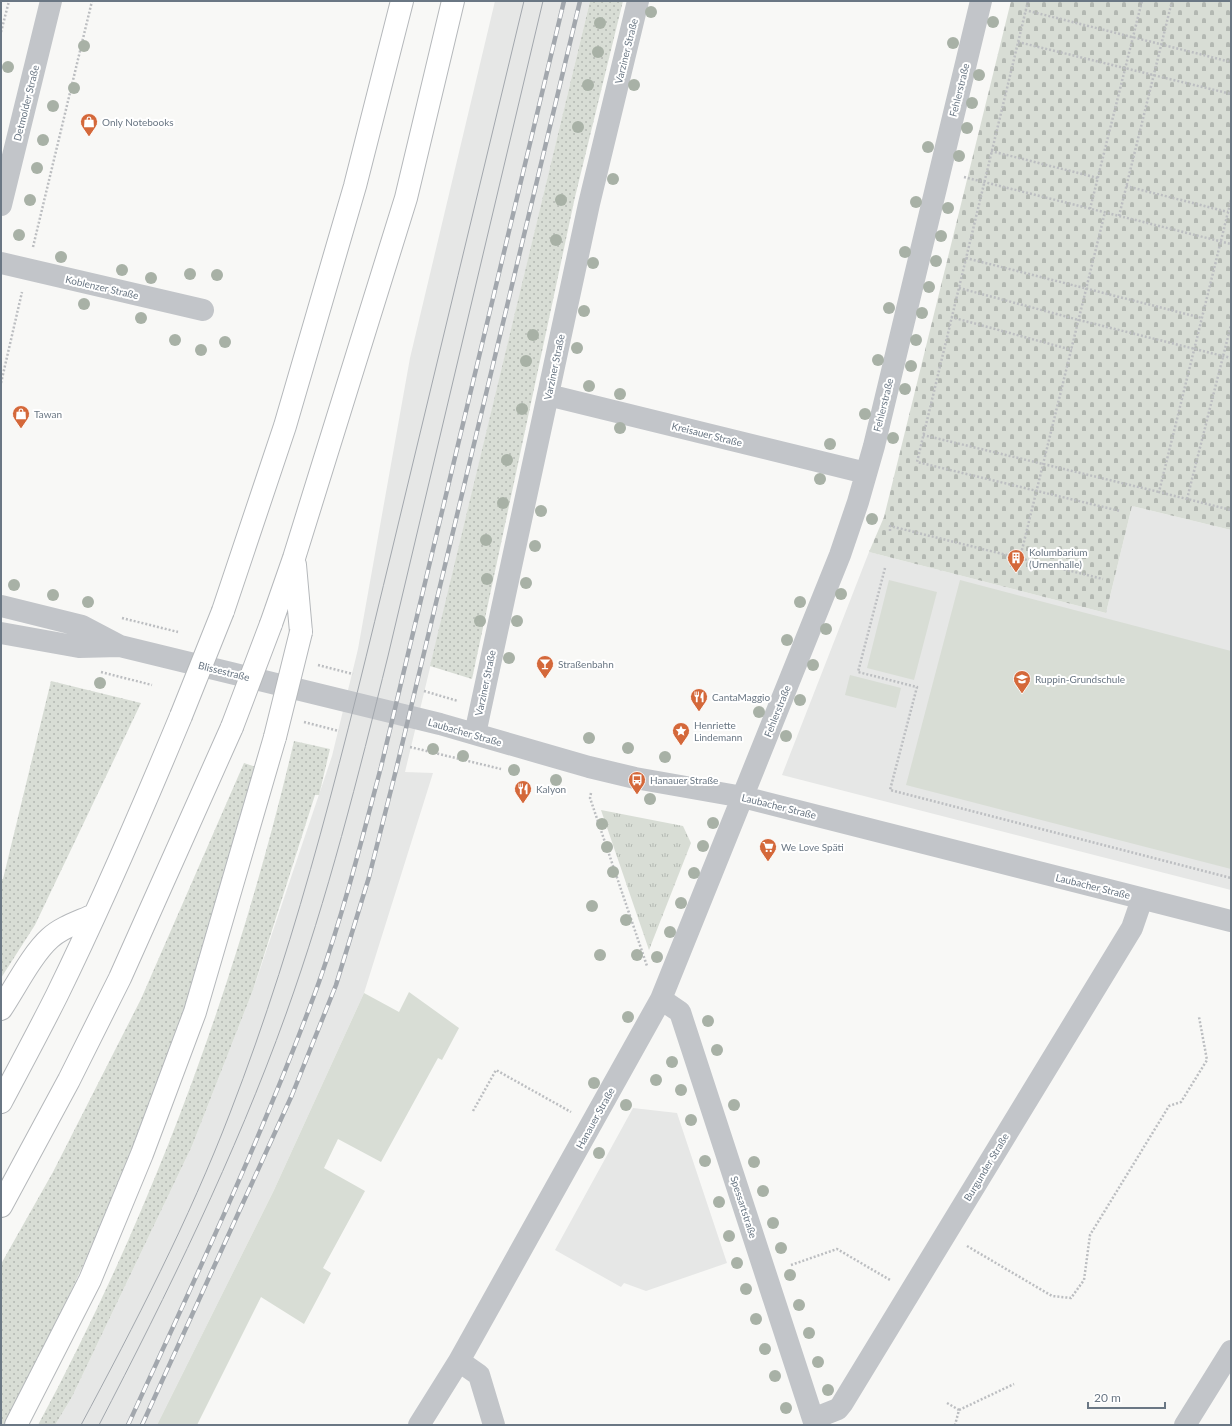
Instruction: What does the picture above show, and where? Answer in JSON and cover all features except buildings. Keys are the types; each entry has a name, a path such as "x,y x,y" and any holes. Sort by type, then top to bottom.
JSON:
{"highway":[{"path":"1,1102 56,995 140,815 223,611 288,419 355,186 402,1"},
{"path":"1,1206 13,1186 120,978 232,727 271,624 294,558 406,198 453,1"},
{"path":"16,1425 90,1280 142,1154 195,1012 275,737 301,632 294,558"},
{"path":"1,1009 41,948 50,938 59,930 94,915"}],"street":[{"name":"Detmolder Straße","path":"1,205 51,1"},
{"name":"Varziner Straße","path":"475,734 589,204 638,1"},
{"name":"Fehlerstraße","path":"743,797 842,549 866,473 981,1"},
{"name":"Koblenzer Straße","path":"1,263 203,310"},
{"name":"Kreisauer Straße","path":"548,395 866,473"},
{"name":"Blissestraße","path":"1,606 82,626 120,646 327,696"},
{"name":"Blissestraße","path":"1,633 79,647 120,646"},
{"name":"Laubacher Straße","path":"327,696 475,734 589,767 635,778 743,797 1231,922"},
{"name":"Hanauer Straße","path":"419,1425 459,1361 661,998 743,797"},
{"name":"Burgunder Straße","path":"814,1422 838,1409 842,1404 1132,928 1142,899"},
{"name":"Spessartstraße","path":"661,998 680,1012 814,1422"},
{"path":"1185,1425 1231,1352"},
{"path":"459,1361 479,1375 494,1425"}],"path":[{"path":"1,32 9,1"},
{"path":"32,252 92,1"},
{"path":"1028,1 917,462 1120,511"},
{"path":"1090,209 1142,1"},
{"path":"1119,216 1172,1"},
{"path":"1025,10 1231,62"},
{"path":"1018,42 1231,94"},
{"path":"992,151 1098,178"},
{"path":"958,175 1231,244"},
{"path":"1126,186 1228,212"},
{"path":"1159,492 1231,200"},
{"path":"1020,558 1105,212"},
{"path":"966,258 1086,290 1202,318"},
{"path":"1,383 24,288"},
{"path":"959,288 1231,358"},
{"path":"951,317 1072,350"},
{"path":"1187,499 1231,325"},
{"path":"923,435 1231,510"},
{"path":"890,531 890,526 1102,579"},
{"path":"884,568 858,672 917,687 890,790 1231,878"},
{"path":"313,664 353,674"},
{"path":"424,691 447,697"},
{"path":"298,720 339,731"},
{"path":"592,790 590,798 647,966"},
{"path":"965,1245 1052,1296 1071,1298 1084,1280 1090,1235 1169,1106 1181,1102 1207,1060 1199,1017"},
{"path":"473,1111 496,1070 573,1112"},
{"path":"791,1265 837,1250 897,1283"},
{"path":"955,1425 959,1410 1014,1384"},
{"path":"947,1403 959,1410"}],"shaded area":[{"path":"495,1 590,1 405,772 433,773 364,993 274,1190 157,1425 55,1425 72,1397 192,1146 253,990 332,756 358,649 410,358"},
{"name":"Ruppin-Grundschule","path":"1132,506 1231,530 1231,890 782,775 869,552 1106,613"},
{"path":"633,1108 677,1113 727,1263 646,1291 624,1283 621,1287 555,1250"}],"green space":[{"path":"590,1 623,1 575,197 472,679 430,666"},
{"path":"1011,1 1231,1 1231,530 1132,506 1106,613 869,552 884,517"},
{"path":"889,580 937,592 914,680 867,668"},
{"path":"960,580 1231,651 1231,869 906,785"},
{"path":"850,675 901,688 896,708 845,695"},
{"path":"51,681 141,703 35,925 1,978 1,879 3,879"},
{"path":"294,741 330,749 319,795 315,795 253,990 192,1146 72,1397 55,1425 38,1425 80,1344 119,1261 155,1177 188,1092 219,1005 247,917 272,829"},
{"path":"244,763 256,767 200,961 162,1076 127,1165 89,1253 48,1340 4,1425 1,1425 1,1264 53,1172 141,999"},
{"path":"601,810 683,826 691,843 649,950"},
{"path":"409,992 459,1028 442,1060 438,1058 381,1162 338,1139 324,1168 365,1191 323,1268 331,1273 304,1324 261,1297 197,1425 157,1425 274,1190 364,993 399,1012"}],"tram line":[{"path":"81,1425 141,1310 197,1193 230,1113 279,975 320,834 357,692 524,1"},
{"path":"99,1425 175,1274 223,1171 286,1014 315,926 354,792 388,656 543,1"}],"railway":[{"path":"128,1425 252,1150 298,1038 337,929 381,767 564,1"},
{"path":"142,1425 292,1095 336,985 369,877 396,770 580,1"}],"place":[{"name":"Only Notebooks","path":"89,137"},
{"name":"Tawan","path":"21,429"},
{"name":"Kolumbarium (Urnenhalle)","path":"1016,573"},
{"name":"Straßenbahn","path":"545,679"},
{"name":"Ruppin-Grundschule","path":"1022,694"},
{"name":"CantaMaggio","path":"699,712"},
{"name":"Henriette Lindemann","path":"681,746"},
{"name":"Hanauer Straße","path":"637,795"},
{"name":"Kalyon","path":"523,804"},
{"name":"We Love Späti","path":"768,862"}]}
